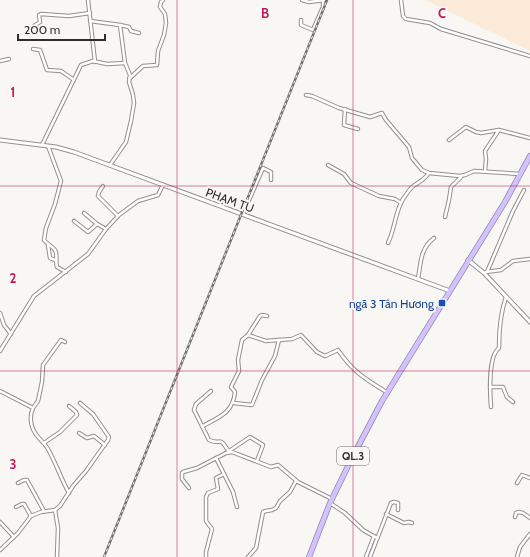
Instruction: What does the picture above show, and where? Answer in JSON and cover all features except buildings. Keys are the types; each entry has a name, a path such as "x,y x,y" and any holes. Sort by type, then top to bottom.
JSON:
{"highway":[{"name":"QL.3","path":"309,557 331,501 352,458 388,393 468,260 505,202 530,156"}],"street":[{"path":"88,0 95,62"},
{"path":"129,79 143,66 158,64 158,51 164,35 166,23 166,18 160,6 163,0"},
{"path":"301,20 301,25 313,30 322,7 323,0 309,2 302,0"},
{"path":"401,0 403,16 406,19 430,23 441,29 530,56"},
{"path":"34,26 40,22 39,16 41,14 69,16 90,13"},
{"path":"90,21 129,26 131,31 139,33"},
{"path":"110,165 126,142 132,121 134,99 129,79 130,75 124,63 120,25"},
{"path":"33,49 40,50 47,70 61,71 74,80"},
{"path":"0,61 9,59"},
{"path":"42,144 81,64 95,62 107,64 124,63"},
{"path":"306,95 370,117 382,113 386,120 409,147 412,158 422,170 429,173 461,176"},
{"path":"345,109 344,125 358,129"},
{"path":"448,140 466,127 480,133 499,130 530,138"},
{"path":"485,171 485,151 499,130"},
{"name":"PHẠM TU","path":"0,140 42,144 63,148 450,291"},
{"path":"48,146 62,181 55,204 45,228 44,240 55,249 55,260 57,267 66,272"},
{"path":"328,165 344,174 351,183 379,196 395,199 401,203"},
{"path":"243,214 263,168 271,172 271,180"},
{"path":"445,217 450,187 461,176 474,171 520,174"},
{"path":"388,243 401,203 410,188 424,180 429,173"},
{"path":"0,351 33,297 88,254 106,229 118,216 138,201 158,195 163,185"},
{"path":"103,186 98,196 118,216"},
{"path":"485,273 524,190"},
{"path":"84,213 97,224 106,229"},
{"path":"74,221 88,232 97,224"},
{"path":"418,279 423,252 427,244 434,238"},
{"path":"48,244 50,258 55,260"},
{"path":"485,273 501,270 513,261 530,259"},
{"path":"468,260 485,273 530,322"},
{"path":"491,407 491,370 495,352 499,347 498,335 501,313 506,297"},
{"path":"0,313 4,325 11,334"},
{"path":"203,426 228,411 234,403 236,392 232,386 239,371 238,361 241,343 260,316 267,316"},
{"path":"248,335 266,341 292,339 301,335 317,352 324,356 338,350 359,375 388,393"},
{"path":"65,342 61,340 44,365 38,401 33,408 31,417 32,428 49,450 68,493"},
{"path":"234,403 252,405 262,380 275,356 279,340"},
{"path":"490,387 503,387 507,397 513,402"},
{"path":"0,391 33,408"},
{"path":"211,392 196,404 194,410 209,440 213,442 222,442 229,451 271,467 278,465 296,481 331,501 363,530 376,537"},
{"path":"0,550 14,537 31,516 44,511 55,510 64,501 68,493 108,440 109,437 93,414 80,403"},
{"path":"44,443 60,432 77,414 69,406"},
{"path":"79,433 86,438 94,436 105,445"},
{"path":"189,488 182,479 183,472 196,468 216,458 250,437 263,445 257,461"},
{"path":"216,458 233,492 237,506"},
{"path":"206,557 212,529 206,521 206,497 208,493 218,489 216,478 224,474"},
{"path":"517,483 522,476 530,478"},
{"path":"18,483 27,480 44,511"},
{"path":"248,557 256,548 263,512 276,508 282,499 290,492 296,481"},
{"path":"366,557 392,502 398,504 398,510"},
{"path":"16,507 24,504 31,516"},
{"path":"55,510 58,528 57,557"},
{"path":"515,517 516,513 519,512 530,518"},
{"path":"386,514 404,522 412,523"},
{"path":"0,522 14,537"},
{"path":"516,557 520,547 530,534"},
{"path":"370,557 376,537"}],"shaded area":[{"path":"425,0 530,0 530,51"}],"railway":[{"path":"104,557 327,0"}],"place":[{"name":"ngã 3 Tân Hương","path":"442,303"}]}
